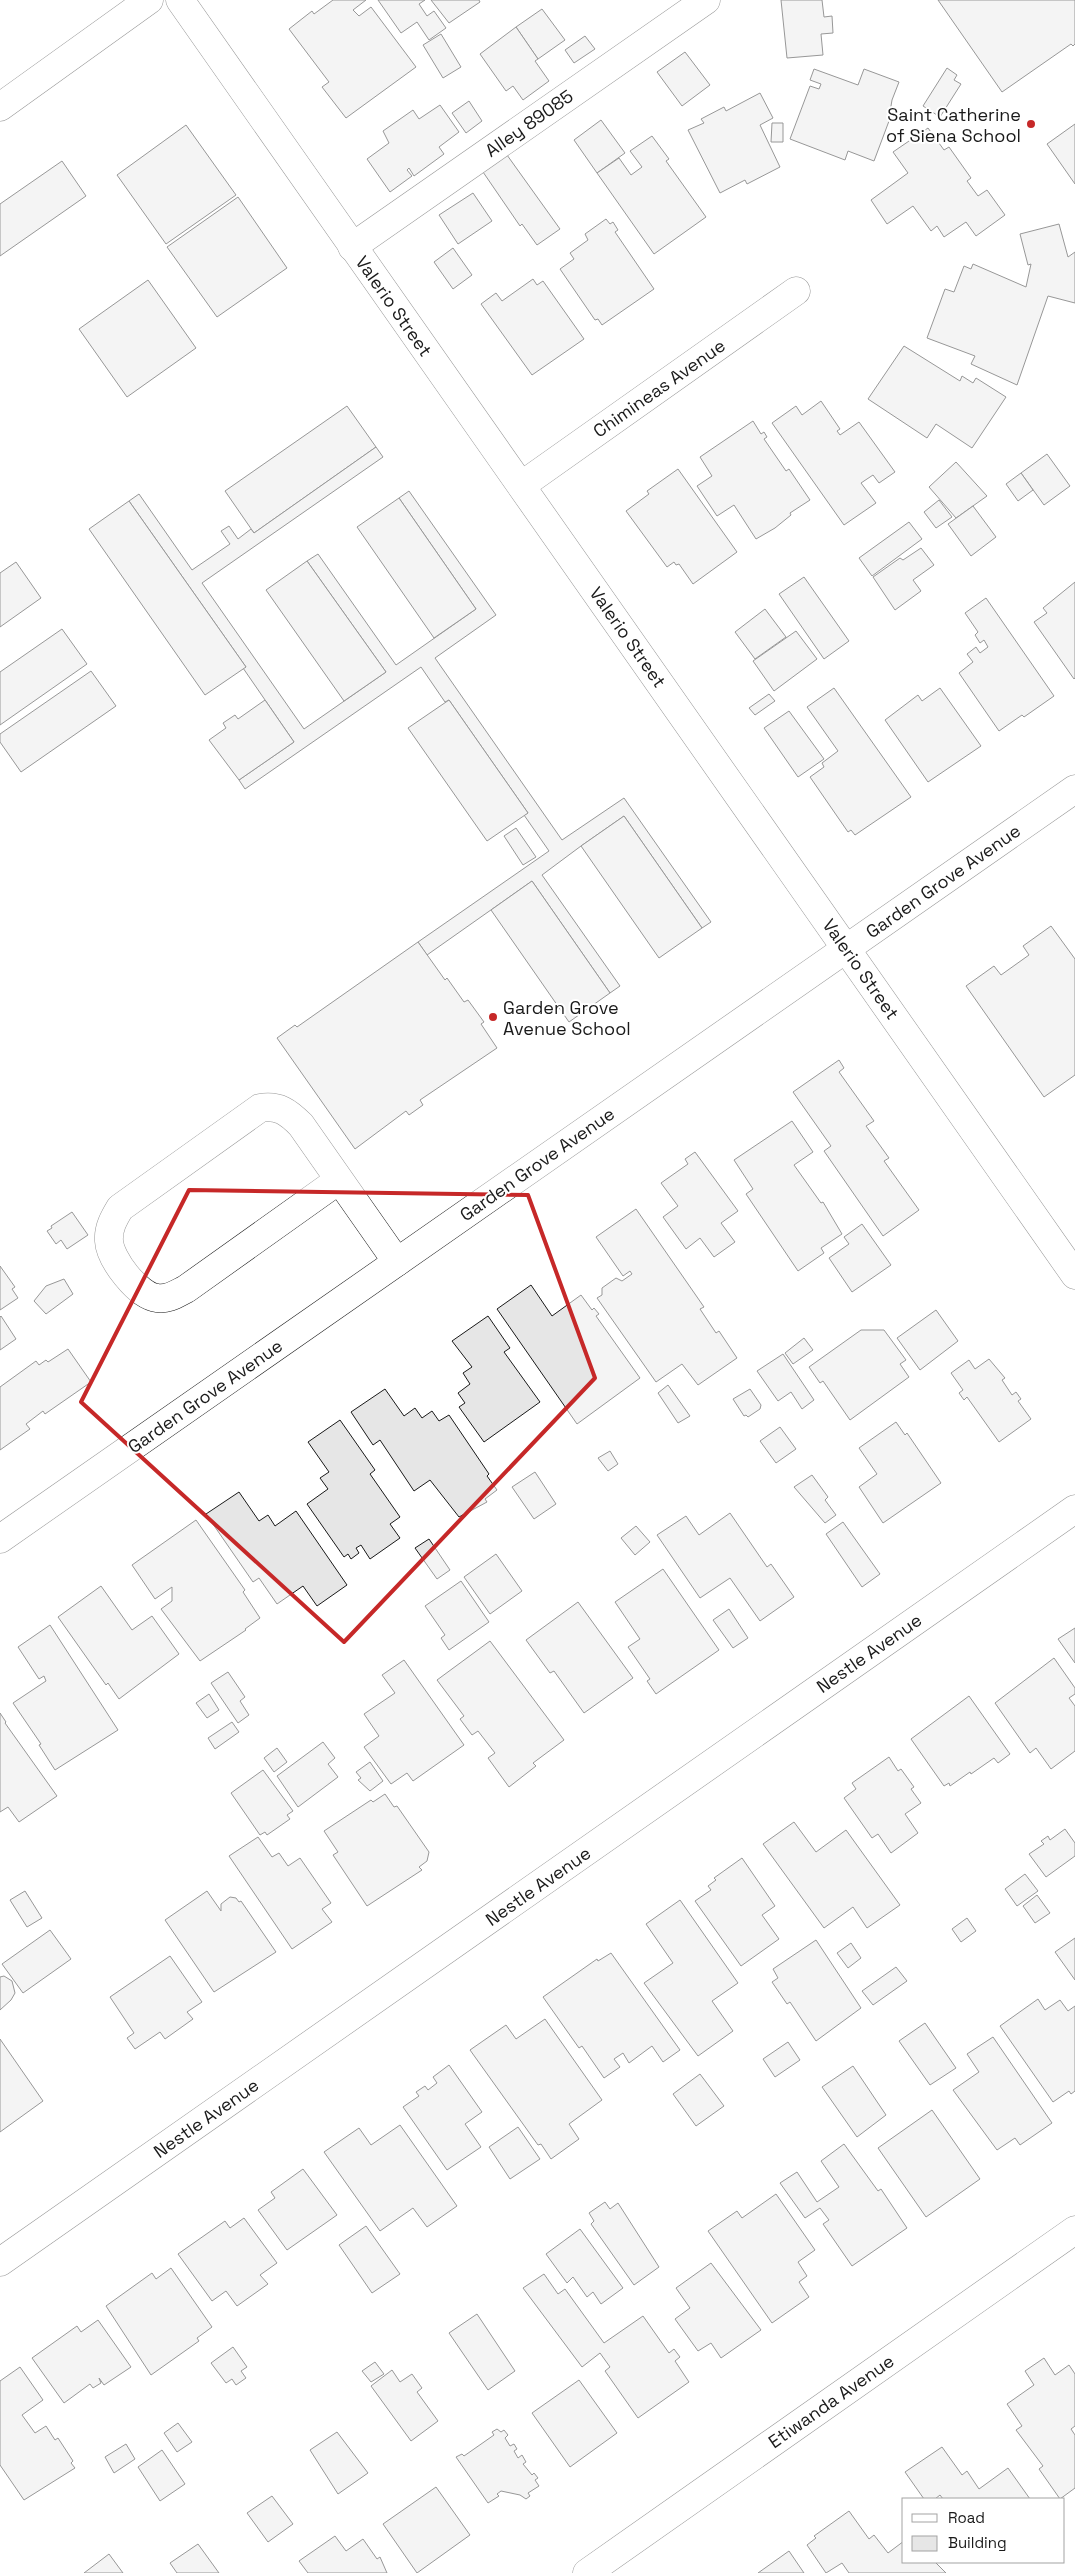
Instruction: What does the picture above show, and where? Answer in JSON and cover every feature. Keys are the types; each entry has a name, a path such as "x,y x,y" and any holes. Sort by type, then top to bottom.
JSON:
{"street":[{"path":"0,107 149,0"},
{"name":"Valerio Street","path":"180,0 1075,1275"},
{"name":"Alley 89085","path":"352,247 706,0"},
{"name":"Chimineas Avenue","path":"522,486 796,291"},
{"name":"Garden Grove Avenue","path":"0,1539 1075,789"},
{"path":"339,1180 186,1289 169,1298 156,1298 134,1285 118,1265 108,1242 112,1223 120,1208 260,1108 272,1106 288,1112 300,1126 339,1180 397,1262"},
{"name":"Nestle Avenue","path":"0,2262 1075,1509"},
{"name":"Etiwanda Avenue","path":"587,2573 1075,2230"}],"highlighted area":[{"path":"189,1190 528,1195 595,1378 344,1642 81,1402"}],"building":[{"path":"333,0 366,0 353,10 359,16 371,7 416,67 346,118 322,87 329,82 289,29 312,11 314,14"},
{"path":"378,0 425,0 419,4 427,16 434,11 446,28 429,40 417,22 401,33"},
{"path":"431,0 479,0 480,2 449,23"},
{"path":"781,0 822,0 824,17 832,16 833,33 821,34 823,55 787,58"},
{"path":"938,0 1075,0 1075,44 1073,46 1071,44 1002,92"},
{"path":"542,9 565,40 538,59 516,27"},
{"path":"516,27 538,59 535,61 549,81 523,100 513,86 506,91 480,54"},
{"path":"441,34 461,67 443,78 423,45"},
{"path":"585,36 595,49 574,63 565,50"},
{"path":"685,52 710,85 682,106 657,72"},
{"path":"947,68 957,75 954,80 961,84 940,117 923,106"},
{"path":"814,69 858,85 864,69 899,82 892,100 890,112 892,113 874,161 848,151 845,160 790,139 810,86 819,89 821,84 810,80"},
{"path":"760,93 773,118 760,125 780,167 747,184 745,180 720,193 688,130 704,123 701,119 724,107 726,111"},
{"path":"469,101 482,121 466,133 452,113"},
{"path":"440,105 459,132 439,147 444,154 414,176 409,168 407,170 412,176 390,192 367,159 389,143 383,131 413,110 419,119"},
{"path":"601,120 625,153 597,173 574,140"},
{"path":"772,123 783,123 783,142 771,142"},
{"path":"1075,124 1075,184 1047,144"},
{"path":"186,125 236,195 166,244 117,175"},
{"path":"928,128 944,150 949,147 971,178 967,181 978,196 987,190 1005,215 976,236 966,222 944,237 937,226 931,231 913,206 887,224 871,200 908,173 893,152"},
{"path":"652,136 669,159 666,161 706,217 654,254 597,173 619,158 631,175 642,167 630,151"},
{"path":"507,155 560,229 537,245 522,224 520,226 483,172"},
{"path":"62,161 86,196 0,256 0,204"},
{"path":"473,193 492,221 458,244 439,215"},
{"path":"238,197 287,268 217,317 167,247"},
{"path":"606,219 610,224 613,222 618,230 615,232 654,289 602,325 598,319 595,320 560,269 574,259 570,253 588,240 585,234"},
{"path":"1059,224 1068,257 1075,252 1075,303 1048,296 1017,385 971,364 975,356 927,338 945,289 954,292 964,266 971,269 973,264 1026,287 1031,264 1028,265 1020,234"},
{"path":"453,248 472,275 453,289 434,262"},
{"path":"533,279 537,285 543,281 584,339 532,375 481,304 496,293 502,301"},
{"path":"148,280 196,348 127,397 79,329"},
{"path":"904,346 960,381 962,376 973,383 976,378 1006,397 972,448 936,424 927,438 868,399"},
{"path":"821,401 840,429 837,431 840,435 859,422 895,472 879,483 873,475 861,483 876,503 844,525 772,423 796,406 802,415"},
{"path":"347,406 376,447 254,533 225,491"},
{"path":"753,421 761,434 764,432 767,437 764,439 786,471 789,469 810,500 790,513 791,515 775,528 756,539 734,505 717,516 697,486 712,476 700,457"},
{"path":"376,447 383,457 202,583 304,729 386,672 307,561 318,554 396,665 476,609 399,498 409,491 496,615 435,658 562,840 624,798 711,922 702,928 624,816 581,846 542,875 620,986 610,993 532,881 427,955 418,942 549,851 524,815 528,813 449,700 445,702 421,667 245,789 239,780 294,742 243,668 246,667 129,501 139,494 192,570 230,544 221,531 229,526 238,539 251,529 254,533"},
{"path":"1047,454 1070,486 1044,505 1021,473"},
{"path":"956,462 987,496 956,518 929,487"},
{"path":"678,469 737,552 693,584 679,564 676,565 674,562 667,567 626,511 649,494 647,491"},
{"path":"1021,473 1033,490 1018,501 1006,484"},
{"path":"399,498 476,609 434,638 357,527"},
{"path":"939,500 952,517 936,528 924,512"},
{"path":"129,501 246,667 205,695 89,529"},
{"path":"973,506 996,537 971,556 948,524"},
{"path":"909,522 922,539 872,576 859,558"},
{"path":"921,548 934,565 913,580 921,591 895,610 873,577 900,558 903,560"},
{"path":"307,561 386,672 344,701 266,590"},
{"path":"16,562 41,598 0,627 0,573"},
{"path":"804,577 849,641 824,659 779,594"},
{"path":"1075,582 1074,679 1034,622 1047,613 1043,608"},
{"path":"986,598 1054,696 1024,717 1022,715 999,731 959,673 973,662 967,654 976,647 980,653 988,647 984,640 980,643 975,635 978,632 965,613"},
{"path":"765,609 786,637 755,659 735,632"},
{"path":"62,629 87,664 0,725 0,672"},
{"path":"796,631 817,659 774,691 753,661"},
{"path":"91,671 116,706 21,772 0,742 0,734"},
{"path":"834,688 911,797 855,835 851,830 848,832 810,777 824,767 822,763 838,751 807,707"},
{"path":"940,688 981,746 928,782 885,720 918,695 922,701"},
{"path":"769,694 775,701 755,715 749,708"},
{"path":"265,700 294,742 239,780 209,740 226,728 223,723 235,715 238,719"},
{"path":"449,700 528,813 487,841 408,728"},
{"path":"789,711 824,759 798,777 764,728"},
{"path":"624,816 702,928 659,958 581,846"},
{"path":"516,828 536,857 523,865 504,836"},
{"path":"532,881 610,993 569,1022 491,910"},
{"path":"1051,926 1075,959 1075,1075 1044,1097 966,986 994,966 1001,975 1029,955 1023,946"},
{"path":"418,942 445,980 447,978 464,1002 468,1000 484,1022 481,1024 497,1048 420,1100 423,1105 409,1115 406,1111 355,1149 277,1038 295,1025 297,1027"},
{"path":"839,1060 844,1068 839,1072 874,1121 866,1126 889,1158 884,1161 919,1210 883,1236 824,1151 831,1146 793,1092"},
{"path":"792,1121 813,1152 794,1165 821,1203 823,1202 842,1234 821,1248 824,1253 798,1271 746,1194 753,1189 734,1160"},
{"path":"695,1152 738,1211 721,1223 735,1242 714,1257 700,1238 686,1249 663,1217 678,1206 661,1183 688,1164 685,1159"},
{"path":"636,1209 704,1307 700,1309 716,1333 719,1331 737,1358 698,1385 682,1364 656,1382 597,1298 602,1295 602,1288 616,1278 622,1281 632,1274 630,1271 623,1276 596,1237"},
{"path":"72,1212 88,1235 67,1249 61,1240 56,1244 47,1231 52,1228 51,1226"},
{"path":"862,1224 891,1265 852,1292 829,1258 849,1244 844,1237"},
{"path":"0,1266 15,1287 12,1289 18,1298 0,1310"},
{"path":"64,1279 73,1294 46,1314 34,1301 46,1286"},
{"path":"531,1285 552,1316 581,1295 592,1310 594,1308 599,1314 596,1316 640,1378 577,1424 497,1309"},
{"path":"936,1310 958,1341 920,1370 897,1338"},
{"path":"488,1316 510,1348 504,1352 540,1402 484,1442 459,1407 465,1403 458,1393 470,1384 463,1373 472,1367 452,1341"},
{"path":"0,1317 16,1339 0,1350"},
{"path":"861,1330 884,1330 906,1360 900,1364 909,1377 850,1420 823,1381 820,1383 809,1367"},
{"path":"804,1338 813,1350 793,1364 785,1353"},
{"path":"68,1349 91,1382 45,1414 43,1411 26,1424 30,1429 0,1450 0,1387 36,1361 39,1365 46,1360 48,1362"},
{"path":"783,1354 814,1400 802,1409 791,1392 778,1401 757,1371"},
{"path":"989,1359 1005,1378 1002,1380 1012,1395 1016,1392 1021,1399 1018,1401 1031,1419 999,1442 967,1397 964,1400 959,1393 963,1390 951,1373 969,1360 975,1369"},
{"path":"668,1385 690,1416 678,1423 658,1393"},
{"path":"385,1389 404,1416 415,1408 422,1418 432,1411 439,1421 449,1415 489,1474 487,1476 497,1490 485,1499 487,1502 459,1517 430,1480 414,1491 380,1440 373,1445 351,1412"},
{"path":"750,1389 761,1405 760,1409 748,1417 744,1416 733,1399"},
{"path":"340,1420 375,1470 370,1474 400,1517 390,1524 400,1538 370,1559 361,1545 356,1548 359,1553 351,1559 348,1554 344,1557 307,1504 328,1489 320,1478 329,1472 308,1442"},
{"path":"896,1422 905,1435 907,1433 941,1483 883,1523 859,1487 877,1474 859,1448"},
{"path":"780,1427 796,1449 776,1463 760,1441"},
{"path":"610,1451 618,1464 608,1471 598,1458"},
{"path":"535,1472 556,1504 534,1519 512,1487"},
{"path":"812,1475 828,1497 825,1500 836,1515 825,1523 794,1487"},
{"path":"239,1492 259,1521 268,1515 275,1526 296,1511 347,1585 317,1606 303,1586 277,1604 259,1578 253,1582 206,1514"},
{"path":"730,1513 767,1567 771,1564 794,1597 760,1621 730,1578 700,1598 657,1535 686,1516 699,1535"},
{"path":"196,1520 245,1590 243,1592 260,1618 246,1630 200,1661 161,1609 172,1601 172,1587 155,1599 132,1565"},
{"path":"843,1522 880,1574 862,1587 826,1534"},
{"path":"636,1526 650,1542 635,1555 621,1538"},
{"path":"429,1539 450,1570 437,1579 415,1548"},
{"path":"496,1554 522,1591 490,1614 464,1577"},
{"path":"663,1569 719,1650 656,1694 647,1681 650,1679 628,1647 640,1639 615,1602"},
{"path":"461,1581 489,1622 449,1650 441,1638 445,1635 425,1606"},
{"path":"101,1586 132,1630 152,1616 179,1654 119,1699 108,1683 106,1685 58,1617"},
{"path":"578,1602 633,1678 584,1713 554,1671 550,1673 526,1640"},
{"path":"729,1609 748,1638 733,1648 713,1620"},
{"path":"50,1625 118,1730 55,1770 39,1745 41,1744 13,1703 46,1681 44,1676 39,1679 18,1647"},
{"path":"1075,1628 1075,1663 1058,1639"},
{"path":"490,1641 564,1740 533,1763 536,1766 509,1787 488,1758 495,1753 478,1731 472,1735 460,1719 464,1716 437,1680"},
{"path":"1054,1658 1075,1688 1075,1694 1069,1698 1075,1706 1075,1751 1051,1769 1036,1748 1030,1753 995,1703"},
{"path":"404,1660 464,1745 413,1781 407,1773 391,1784 364,1747 379,1736 364,1714 395,1693 382,1675"},
{"path":"228,1672 245,1697 240,1701 249,1715 238,1723 211,1683"},
{"path":"209,1694 219,1710 207,1718 196,1703"},
{"path":"969,1696 1010,1754 998,1763 994,1758 950,1786 949,1783 944,1786 911,1739"},
{"path":"0,1713 5,1723 57,1796 19,1822 8,1807 0,1812"},
{"path":"232,1722 239,1732 215,1749 208,1738"},
{"path":"323,1742 335,1758 328,1764 338,1777 298,1807 277,1776"},
{"path":"277,1748 287,1762 274,1772 264,1758"},
{"path":"889,1757 898,1771 901,1769 914,1787 911,1789 921,1803 905,1814 918,1833 891,1853 878,1834 872,1838 844,1798 856,1789 852,1783"},
{"path":"370,1762 383,1781 370,1791 358,1780 361,1778 356,1772"},
{"path":"263,1770 293,1811 287,1815 290,1819 267,1835 265,1832 260,1835 231,1793"},
{"path":"385,1794 394,1807 397,1806 429,1852 427,1861 419,1867 422,1870 367,1906 333,1855 338,1852 324,1831 371,1800 373,1802"},
{"path":"794,1822 816,1852 846,1830 900,1905 867,1928 853,1907 824,1928 763,1844"},
{"path":"1065,1829 1075,1843 1075,1856 1046,1877 1029,1854 1044,1844 1041,1841 1048,1836 1050,1840"},
{"path":"258,1837 272,1857 279,1853 288,1866 300,1858 331,1903 322,1909 332,1922 292,1949 229,1856"},
{"path":"742,1858 775,1906 762,1915 779,1939 741,1966 695,1901 711,1890 708,1886 716,1880 714,1878"},
{"path":"1025,1874 1038,1891 1017,1906 1005,1889"},
{"path":"25,1891 42,1918 27,1927 10,1900"},
{"path":"207,1891 221,1911 221,1904 230,1897 236,1898 239,1902 241,1901 276,1952 214,1992 165,1920"},
{"path":"1037,1895 1050,1913 1035,1923 1023,1906"},
{"path":"680,1900 738,1983 712,2001 733,2031 698,2056 644,1983 673,1963 646,1924"},
{"path":"967,1918 976,1931 961,1942 952,1929"},
{"path":"50,1930 71,1959 23,1993 2,1964"},
{"path":"1075,1938 1075,1980 1055,1952"},
{"path":"816,1940 861,2008 816,2041 790,2002 787,2004 772,1982 778,1978 773,1969"},
{"path":"851,1943 861,1958 848,1968 837,1953"},
{"path":"611,1953 680,2050 663,2062 652,2046 629,2063 623,2053 614,2059 620,2067 604,2078 582,2046 579,2048 543,1997 597,1959 598,1961"},
{"path":"170,1956 202,2002 187,2012 193,2019 165,2039 160,2032 135,2049 127,2038 134,2033 110,1997"},
{"path":"896,1967 907,1981 873,2005 862,1991"},
{"path":"4,1976 12,1981 15,1993 11,2000 0,2010 0,1977"},
{"path":"1038,1999 1045,2010 1060,2000 1068,2011 1075,2006 1075,2091 1071,2094 1069,2091 1053,2102 1000,2026"},
{"path":"545,2019 602,2100 569,2124 579,2139 551,2159 541,2144 538,2145 470,2050 506,2025 516,2039"},
{"path":"925,2023 956,2068 930,2085 899,2041"},
{"path":"993,2037 1052,2123 1020,2145 1015,2138 997,2150 953,2090 979,2072 967,2054"},
{"path":"0,2039 43,2101 0,2132"},
{"path":"788,2042 800,2060 775,2077 763,2059"},
{"path":"449,2065 482,2112 465,2124 481,2147 447,2170 403,2107 419,2096 416,2092 425,2086 428,2090 437,2083 433,2077"},
{"path":"853,2066 886,2115 857,2137 822,2087"},
{"path":"700,2074 724,2106 696,2126 673,2094"},
{"path":"932,2110 980,2179 926,2217 878,2148"},
{"path":"400,2125 457,2206 427,2227 413,2208 380,2231 324,2152 359,2128 371,2145"},
{"path":"518,2127 540,2159 510,2179 489,2147"},
{"path":"844,2144 878,2191 881,2189 907,2228 852,2266 823,2224 829,2220 820,2208 805,2218 780,2183 797,2172 817,2202 839,2187 821,2161"},
{"path":"303,2169 337,2215 287,2250 258,2210 275,2198 271,2192"},
{"path":"776,2194 815,2250 798,2262 807,2276 799,2282 809,2297 772,2323 708,2231 737,2211 742,2218"},
{"path":"605,2202 610,2209 618,2203 659,2267 634,2285 591,2224 594,2221 589,2213"},
{"path":"244,2218 277,2263 260,2275 268,2284 237,2306 226,2291 212,2301 178,2254 225,2221 230,2228"},
{"path":"366,2226 400,2274 372,2293 339,2245"},
{"path":"580,2229 623,2288 601,2304 593,2292 587,2297 573,2277 567,2283 546,2254"},
{"path":"711,2263 761,2330 721,2358 711,2343 698,2351 675,2319 690,2308 676,2288"},
{"path":"171,2268 212,2327 197,2338 199,2341 151,2375 106,2306 152,2273 156,2279"},
{"path":"544,2274 558,2294 565,2289 604,2343 643,2316 669,2353 674,2349 680,2357 675,2361 689,2382 638,2418 605,2371 610,2367 600,2353 582,2367 523,2288"},
{"path":"477,2314 515,2371 488,2390 449,2333"},
{"path":"98,2320 131,2367 104,2385 99,2378 101,2383 93,2388 90,2384 64,2403 32,2358 77,2326 81,2332"},
{"path":"233,2347 247,2367 241,2371 246,2378 236,2385 232,2379 226,2383 211,2363"},
{"path":"1044,2358 1055,2375 1069,2365 1075,2374 1075,2426 1071,2429 1075,2435 1075,2488 1061,2498 1059,2498 1039,2469 1043,2466 1016,2430 1022,2426 1007,2404 1034,2385 1025,2371"},
{"path":"375,2362 384,2374 371,2382 362,2371"},
{"path":"20,2367 43,2400 22,2415 35,2433 46,2426 55,2440 58,2438 73,2461 71,2463 75,2468 24,2500 0,2465 0,2381"},
{"path":"392,2370 400,2382 412,2374 422,2388 417,2392 438,2421 411,2441 371,2386"},
{"path":"579,2380 617,2433 570,2467 532,2413"},
{"path":"178,2423 192,2442 177,2452 164,2433"},
{"path":"497,2429 501,2432 504,2430 508,2435 505,2438 510,2446 514,2444 517,2449 514,2451 518,2458 522,2455 526,2462 523,2464 532,2475 534,2473 538,2478 535,2480 539,2486 528,2493 530,2496 526,2499 520,2495 501,2491 497,2494 499,2496 488,2503 456,2457 462,2454 464,2456 494,2435 492,2432"},
{"path":"337,2432 368,2473 338,2494 310,2450"},
{"path":"126,2444 135,2459 114,2473 105,2457"},
{"path":"942,2447 962,2475 967,2471 979,2489 1008,2468 1029,2498 942,2498 940,2495 936,2498 923,2498 905,2472"},
{"path":"162,2450 185,2484 160,2501 138,2467"},
{"path":"436,2487 470,2535 417,2573 383,2524"},
{"path":"272,2496 293,2524 268,2542 247,2513"},
{"path":"849,2511 869,2539 874,2535 888,2553 902,2542 902,2563 936,2563 946,2573 849,2573 842,2563 826,2573 807,2545 816,2538 814,2536"},
{"path":"335,2536 346,2551 363,2539 377,2559 380,2557 387,2573 308,2573 299,2561"},
{"path":"198,2544 219,2573 177,2573 170,2563"},
{"path":"789,2551 804,2573 758,2573"},
{"path":"109,2554 123,2573 84,2573"}],"place":[{"name":"Saint Catherine of Siena School","path":"1031,124"},
{"name":"Garden Grove Avenue School","path":"493,1017"}]}
